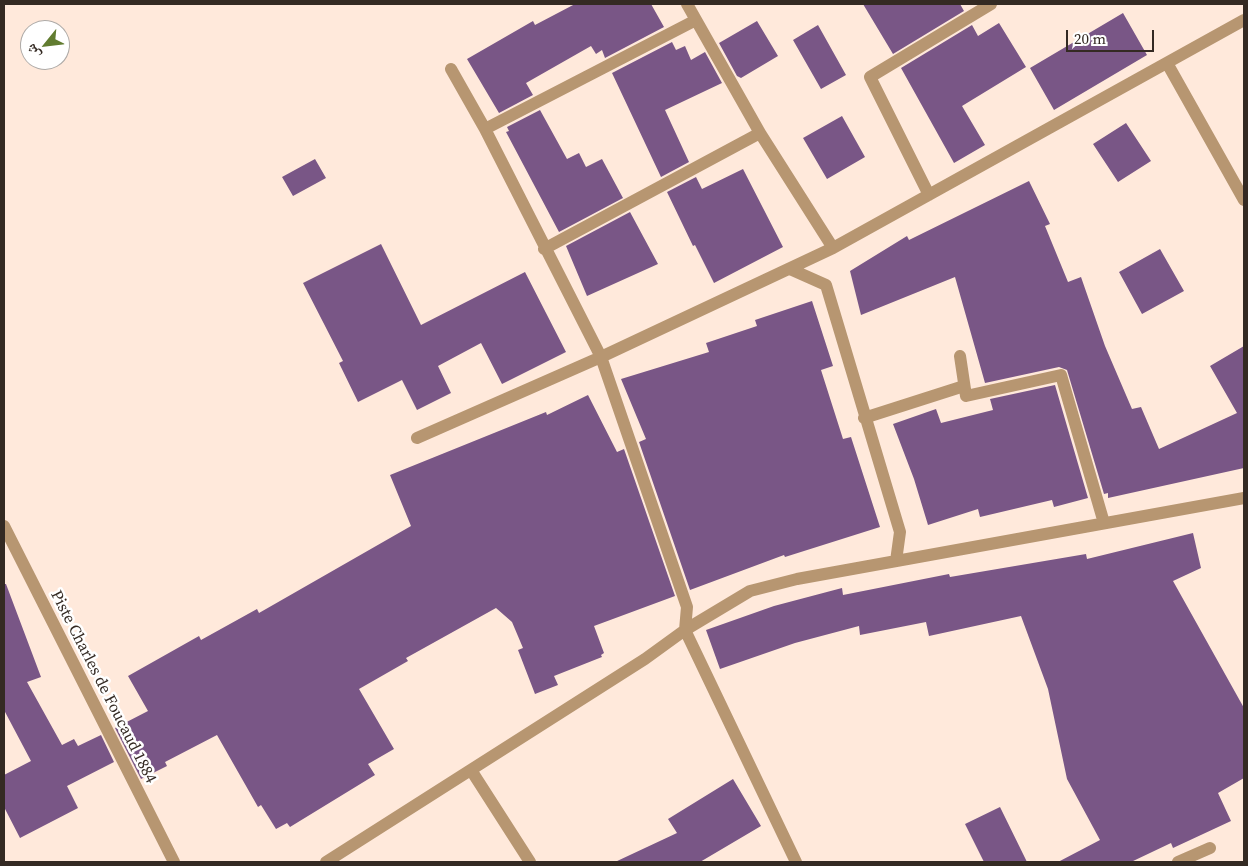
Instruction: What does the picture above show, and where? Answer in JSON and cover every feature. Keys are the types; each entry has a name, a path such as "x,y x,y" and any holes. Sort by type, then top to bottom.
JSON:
{"street":[{"path":"687,4 760,133 833,248"},
{"path":"929,195 870,77 991,4"},
{"path":"485,129 696,20"},
{"path":"417,438 600,357 833,248 1244,20"},
{"path":"1167,63 1244,200"},
{"path":"451,69 485,129 600,357 687,607 684,630 796,862"},
{"path":"544,249 760,133"},
{"path":"790,269 826,285 864,418 900,532 896,561"},
{"path":"960,356 966,396 1061,375 1104,523"},
{"path":"864,418 964,386"},
{"path":"326,862 645,659 684,630 750,591 797,579 1244,498"},
{"name":"Piste Charles de Foucaud 1884","path":"4,526 174,862"},
{"path":"471,770 530,862"},
{"path":"1178,862 1210,848"}],"building":[{"path":"575,4 651,4 664,27 605,58 602,50 596,54 591,46 526,83 533,95 499,113 467,59 533,21 535,25"},
{"path":"863,4 960,4 964,11 893,54"},
{"path":"1123,13 1147,55 1054,110 1030,68"},
{"path":"757,21 778,56 741,78 737,76 719,43"},
{"path":"999,23 1026,67 962,106 985,145 954,163 901,68 972,25 978,36"},
{"path":"818,25 846,75 821,89 793,40"},
{"path":"672,42 676,50 685,46 691,60 705,52 722,83 665,110 689,162 661,177 612,73"},
{"path":"540,110 567,159 579,153 586,167 602,159 623,198 559,232 506,132 509,131 507,127"},
{"path":"842,116 865,157 827,179 803,138"},
{"path":"1126,123 1151,161 1118,182 1093,144"},
{"path":"315,159 326,178 293,196 282,177"},
{"path":"743,169 783,247 714,283 695,245 693,246 667,192 696,177 702,189"},
{"path":"1029,181 1050,224 1045,226 1068,282 1081,277 1105,346 1132,409 1141,407 1159,449 1237,413 1210,366 1244,346 1244,468 1108,498 1108,493 1104,494 1067,370 1059,367 985,383 955,277 861,315 850,271 907,236 909,240"},
{"path":"630,212 658,264 587,296 566,246"},
{"path":"381,244 421,325 525,272 566,352 502,384 481,343 438,366 451,393 417,410 402,380 358,402 339,363 343,361 303,283"},
{"path":"1160,249 1184,291 1142,314 1119,272"},
{"path":"812,301 833,366 821,370 843,439 851,437 880,527 785,557 784,555 690,590 639,442 646,439 621,379 709,352 706,343 757,326 755,320"},
{"path":"1055,385 1088,498 1054,507 1052,500 980,517 978,509 928,525 914,479 893,424 936,409 941,423 993,410 990,399"},
{"path":"588,395 617,452 624,449 675,596 594,626 604,653 601,655 602,657 554,676 558,685 535,694 518,650 523,648 512,622 496,608 406,658 408,661 359,689 394,749 368,764 375,775 290,827 287,823 276,829 261,805 258,807 217,735 165,762 167,766 141,779 115,728 148,711 128,676 199,636 201,640 257,609 259,613 411,526 390,475 546,412 547,415"},
{"path":"1193,533 1201,568 1173,581 1244,708 1244,778 1218,793 1231,821 1173,848 1171,843 1131,862 1058,862 1100,840 1067,779 1048,689 1021,616 929,636 926,622 860,635 859,626 795,643 720,669 706,630 774,606 842,588 843,595 949,574 950,577 1086,554 1087,559"},
{"path":"4,584 6,584 41,677 27,682 62,745 74,739 78,746 101,735 114,762 67,786 78,808 20,838 4,807 4,775 31,761 4,710"},
{"path":"733,779 761,826 700,862 615,862 677,833 668,819"},
{"path":"1000,807 1027,862 984,862 965,824"}]}
